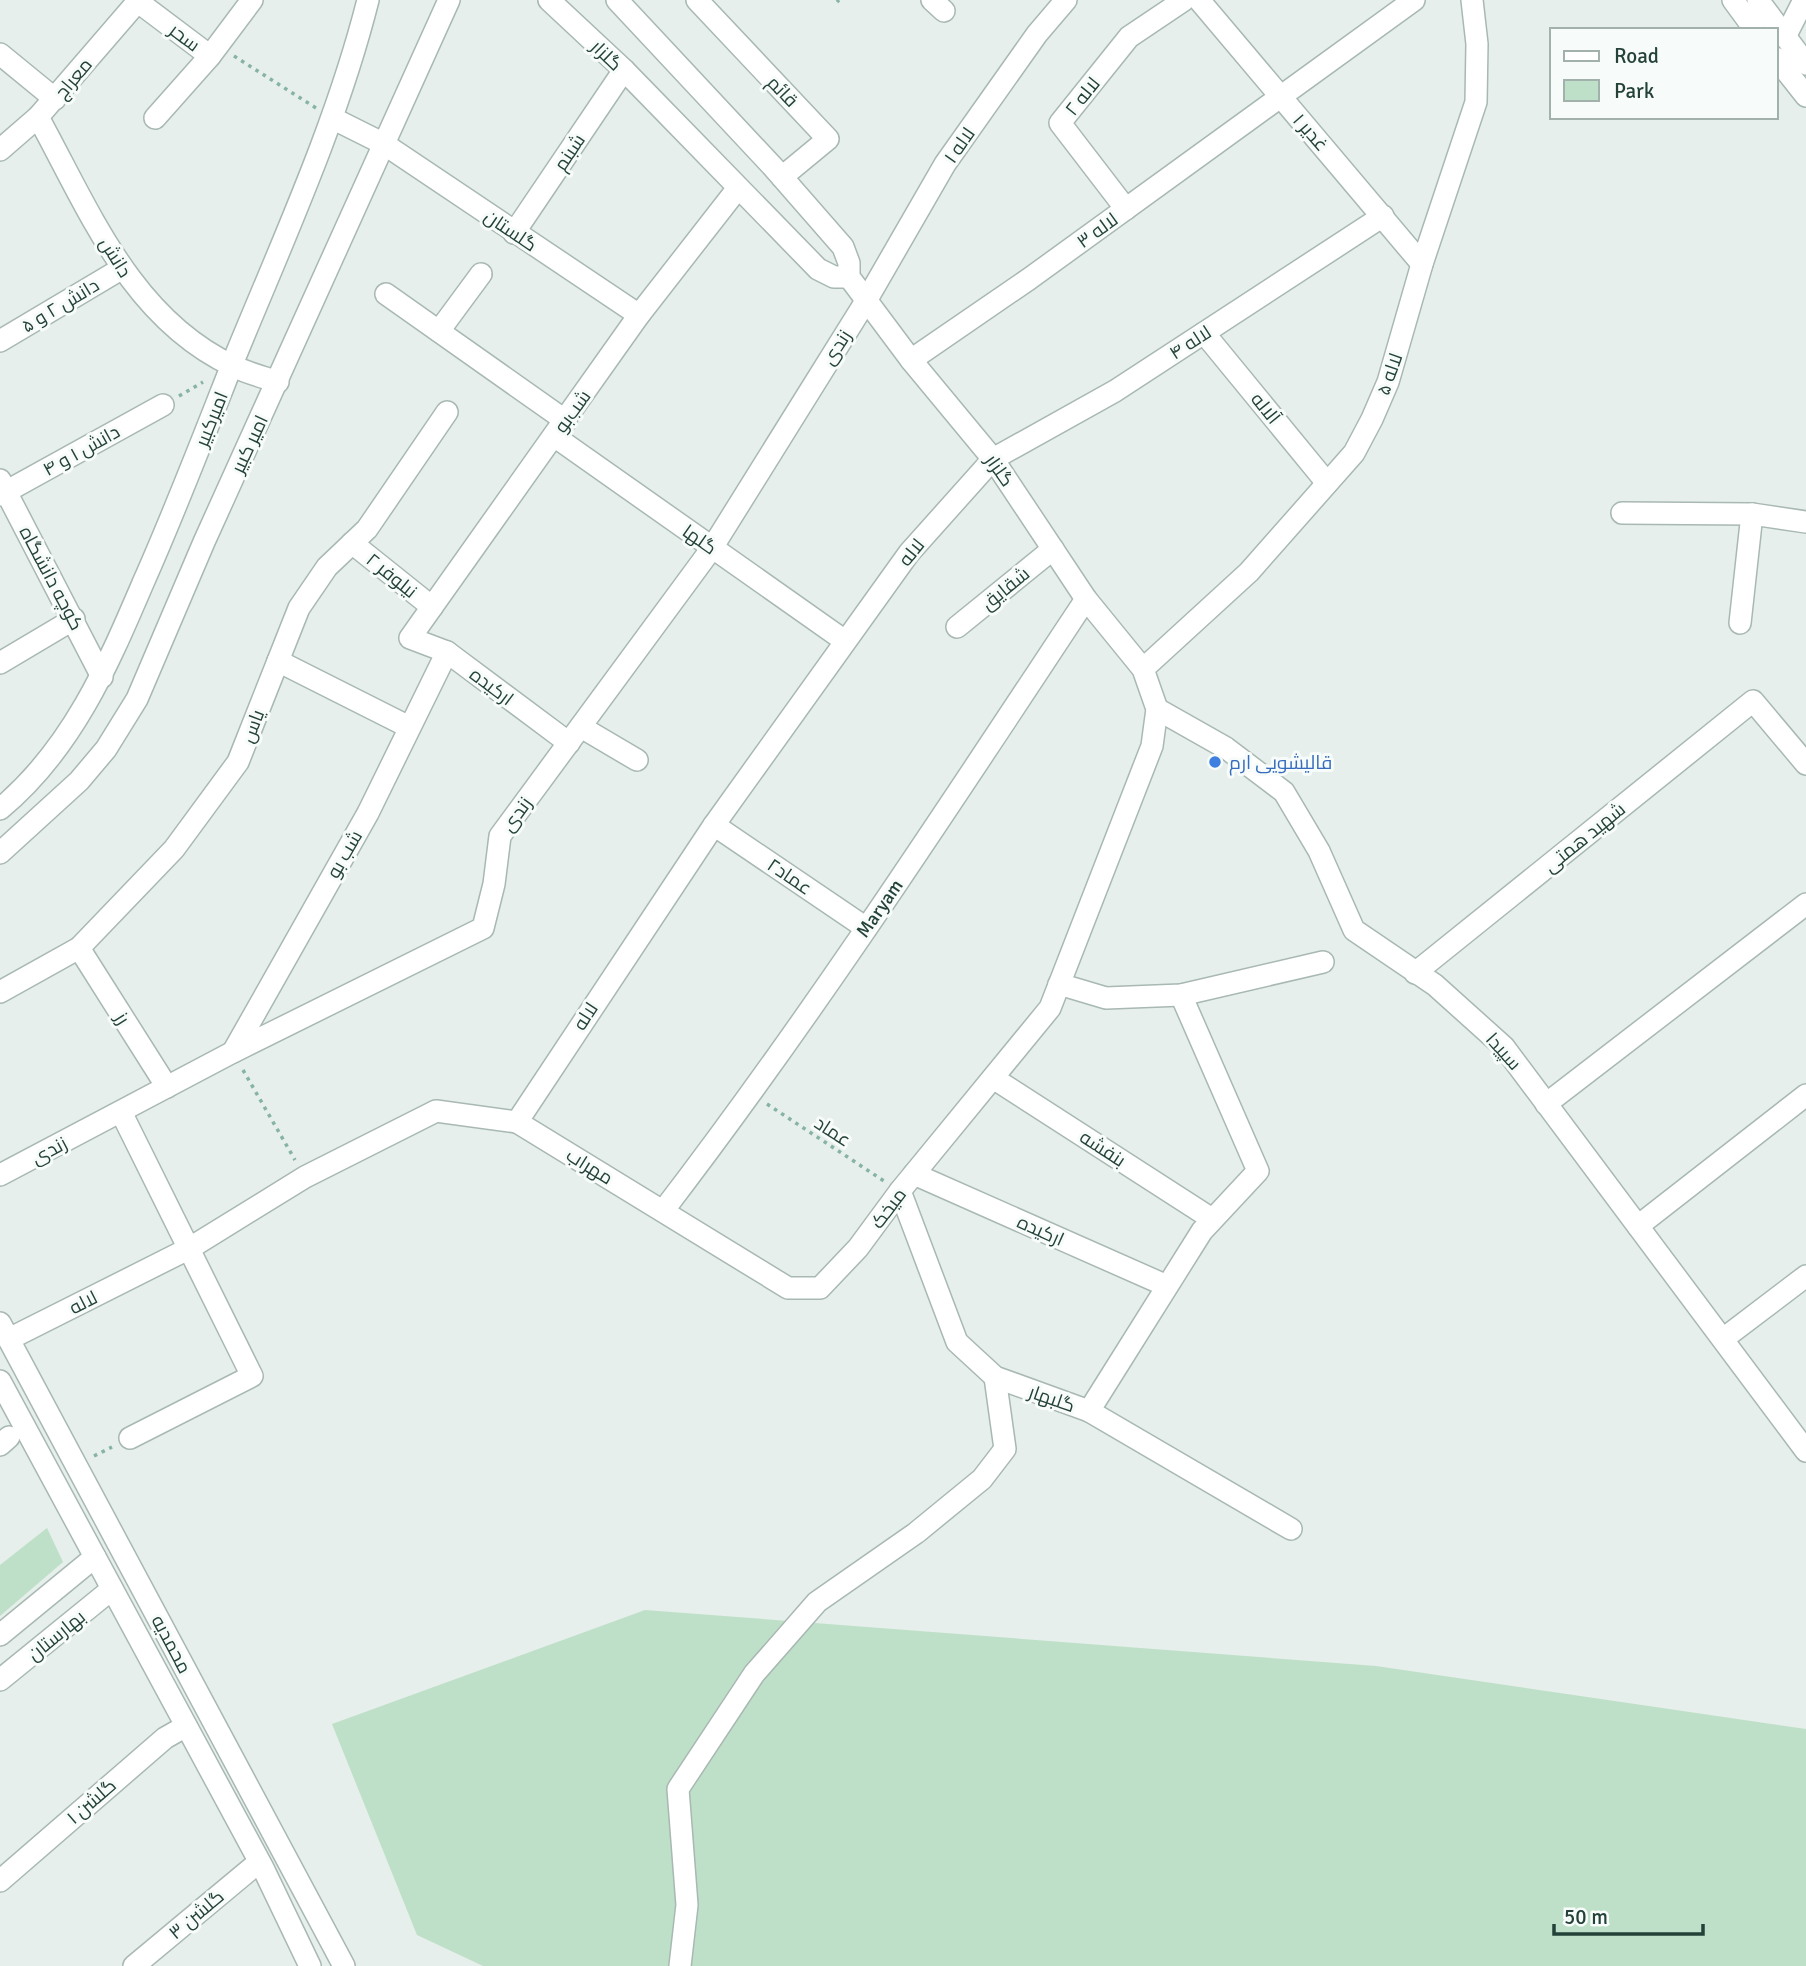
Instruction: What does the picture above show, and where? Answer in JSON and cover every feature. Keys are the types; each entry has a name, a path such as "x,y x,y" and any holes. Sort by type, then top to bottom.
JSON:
{"street":[{"name":"سحر","path":"138,1 214,50 252,0"},
{"name":"امیرکبیر","path":"0,809 27,783 72,729 102,677 169,525 332,118 368,0"},
{"name":"امیر کبیر","path":"0,853 79,781 123,723 137,699 204,542 449,0"},
{"name":"گلزار","path":"549,0 624,71 818,269 834,277 849,277"},
{"name":"گلزار","path":"617,0 782,177 843,247 849,262 849,277 866,301 993,459 1086,599 1143,669"},
{"name":"قائم","path":"697,0 828,139 782,177"},
{"name":"لاله ۱","path":"866,301 945,164 1037,34 1066,0"},
{"name":"لاله ۲","path":"1126,209 1060,123 1129,37 1184,0"},
{"name":"غدیر ۱","path":"1199,0 1422,264"},
{"name":"لاله ۳","path":"911,360 1282,98 1414,0"},
{"name":"لاله ۵","path":"1143,669 1249,572 1354,453 1388,382 1422,264 1476,102 1477,44 1472,0"},
{"path":"1733,0 1754,28"},
{"path":"1758,0 1806,65"},
{"path":"1785,37 1804,0"},
{"name":"معراج","path":"0,150 55,99 138,1"},
{"path":"155,118 214,50"},
{"path":"0,54 55,99"},
{"path":"1778,61 1806,96"},
{"name":"شبنم","path":"514,233 624,71"},
{"name":"دانش","path":"38,117 121,269 172,326 232,365 278,382"},
{"name":"گلستان","path":"332,118 384,144 639,315"},
{"name":"شب‌بو","path":"410,638 639,315 738,188"},
{"name":"لاله ۴","path":"993,459 1115,391 1383,216"},
{"name":"دانش ۲ و ۵","path":"0,341 121,269"},
{"path":"439,331 481,274"},
{"name":"گلها","path":"386,294 439,331 712,548 845,641"},
{"name":"زندی","path":"0,1175 233,1052 483,928 494,884 500,836 712,548 866,301"},
{"name":"آلاله","path":"1204,333 1327,483"},
{"name":"دانش ۱ و ۴","path":"2,489 163,405"},
{"name":"یاس","path":"0,992 79,948 174,849 238,762 299,608 327,567 367,529 447,411"},
{"name":"لاله","path":"5,1331 190,1248 305,1177 436,1111 517,1122 714,825 845,641 909,553 993,459"},
{"name":"کوچه دانشگاه","path":"2,489 74,618 102,677"},
{"path":"1622,513 1752,514 1806,522"},
{"path":"1740,623 1752,514"},
{"name":"نیلوفر ۲","path":"352,543 432,607"},
{"name":"شقایق","path":"957,627 1053,549"},
{"name":"Maryam","path":"663,1211 751,1093 866,928 1086,599"},
{"path":"0,663 74,618"},
{"name":"ارکیده","path":"410,638 447,652 575,735 637,760"},
{"name":"شب بو","path":"233,1052 368,813 447,652"},
{"path":"278,661 409,727"},
{"name":"میخک","path":"663,1211 789,1289 820,1288 858,1248 900,1191 1050,1008 1152,746 1157,709 1143,669"},
{"name":"شهید همتی","path":"1415,973 1753,701 1806,764"},
{"name":"سپیدا","path":"1157,709 1226,748 1284,792 1319,851 1354,930 1435,985 1504,1047 1806,1451"},
{"name":"عماد۲","path":"714,825 866,928"},
{"path":"1546,1104 1806,904"},
{"name":"رز","path":"79,948 167,1087"},
{"path":"1059,984 1106,998 1181,995 1323,962"},
{"path":"1089,1411 1212,1219 1258,1171 1181,995"},
{"name":"بنفشه","path":"993,1077 1212,1219"},
{"path":"1638,1226 1806,1095"},
{"path":"121,1112 252,1376 130,1438"},
{"name":"مهراب","path":"517,1122 663,1211"},
{"name":"ارکیده","path":"914,1174 1167,1286"},
{"name":"گلبهار","path":"900,1191 957,1342 995,1377 1089,1411 1291,1529"},
{"path":"1723,1339 1806,1276"},
{"name":"محمدیه","path":"5,1331 344,1966"},
{"path":"680,1966 687,1905 678,1789 754,1674 817,1602 916,1533 982,1479 990,1469 1005,1449 995,1377"},
{"name":"محمدیه","path":"0,1381 259,1862 310,1966"},
{"name":"بهارستان","path":"0,1636 94,1557"},
{"name":"بهارستان","path":"0,1680 112,1589"},
{"name":"گلشن ۱","path":"0,1881 165,1738 186,1726"},
{"name":"گلشن ۳","path":"134,1966 259,1862"}],"path":[{"path":"214,50 332,118"},
{"path":"163,405 232,365"},
{"path":"233,1052 305,1177"},
{"name":"عماد","path":"751,1093 900,1191"},
{"path":"76,1465 130,1438"}],"green space":[{"path":"47,1528 63,1562 0,1616 0,1565"},
{"path":"645,1610 1376,1666 1806,1729 1806,1966 483,1966 417,1935 332,1724"}],"place":[{"name":"قالیشویی ارم","path":"1215,762"}]}
